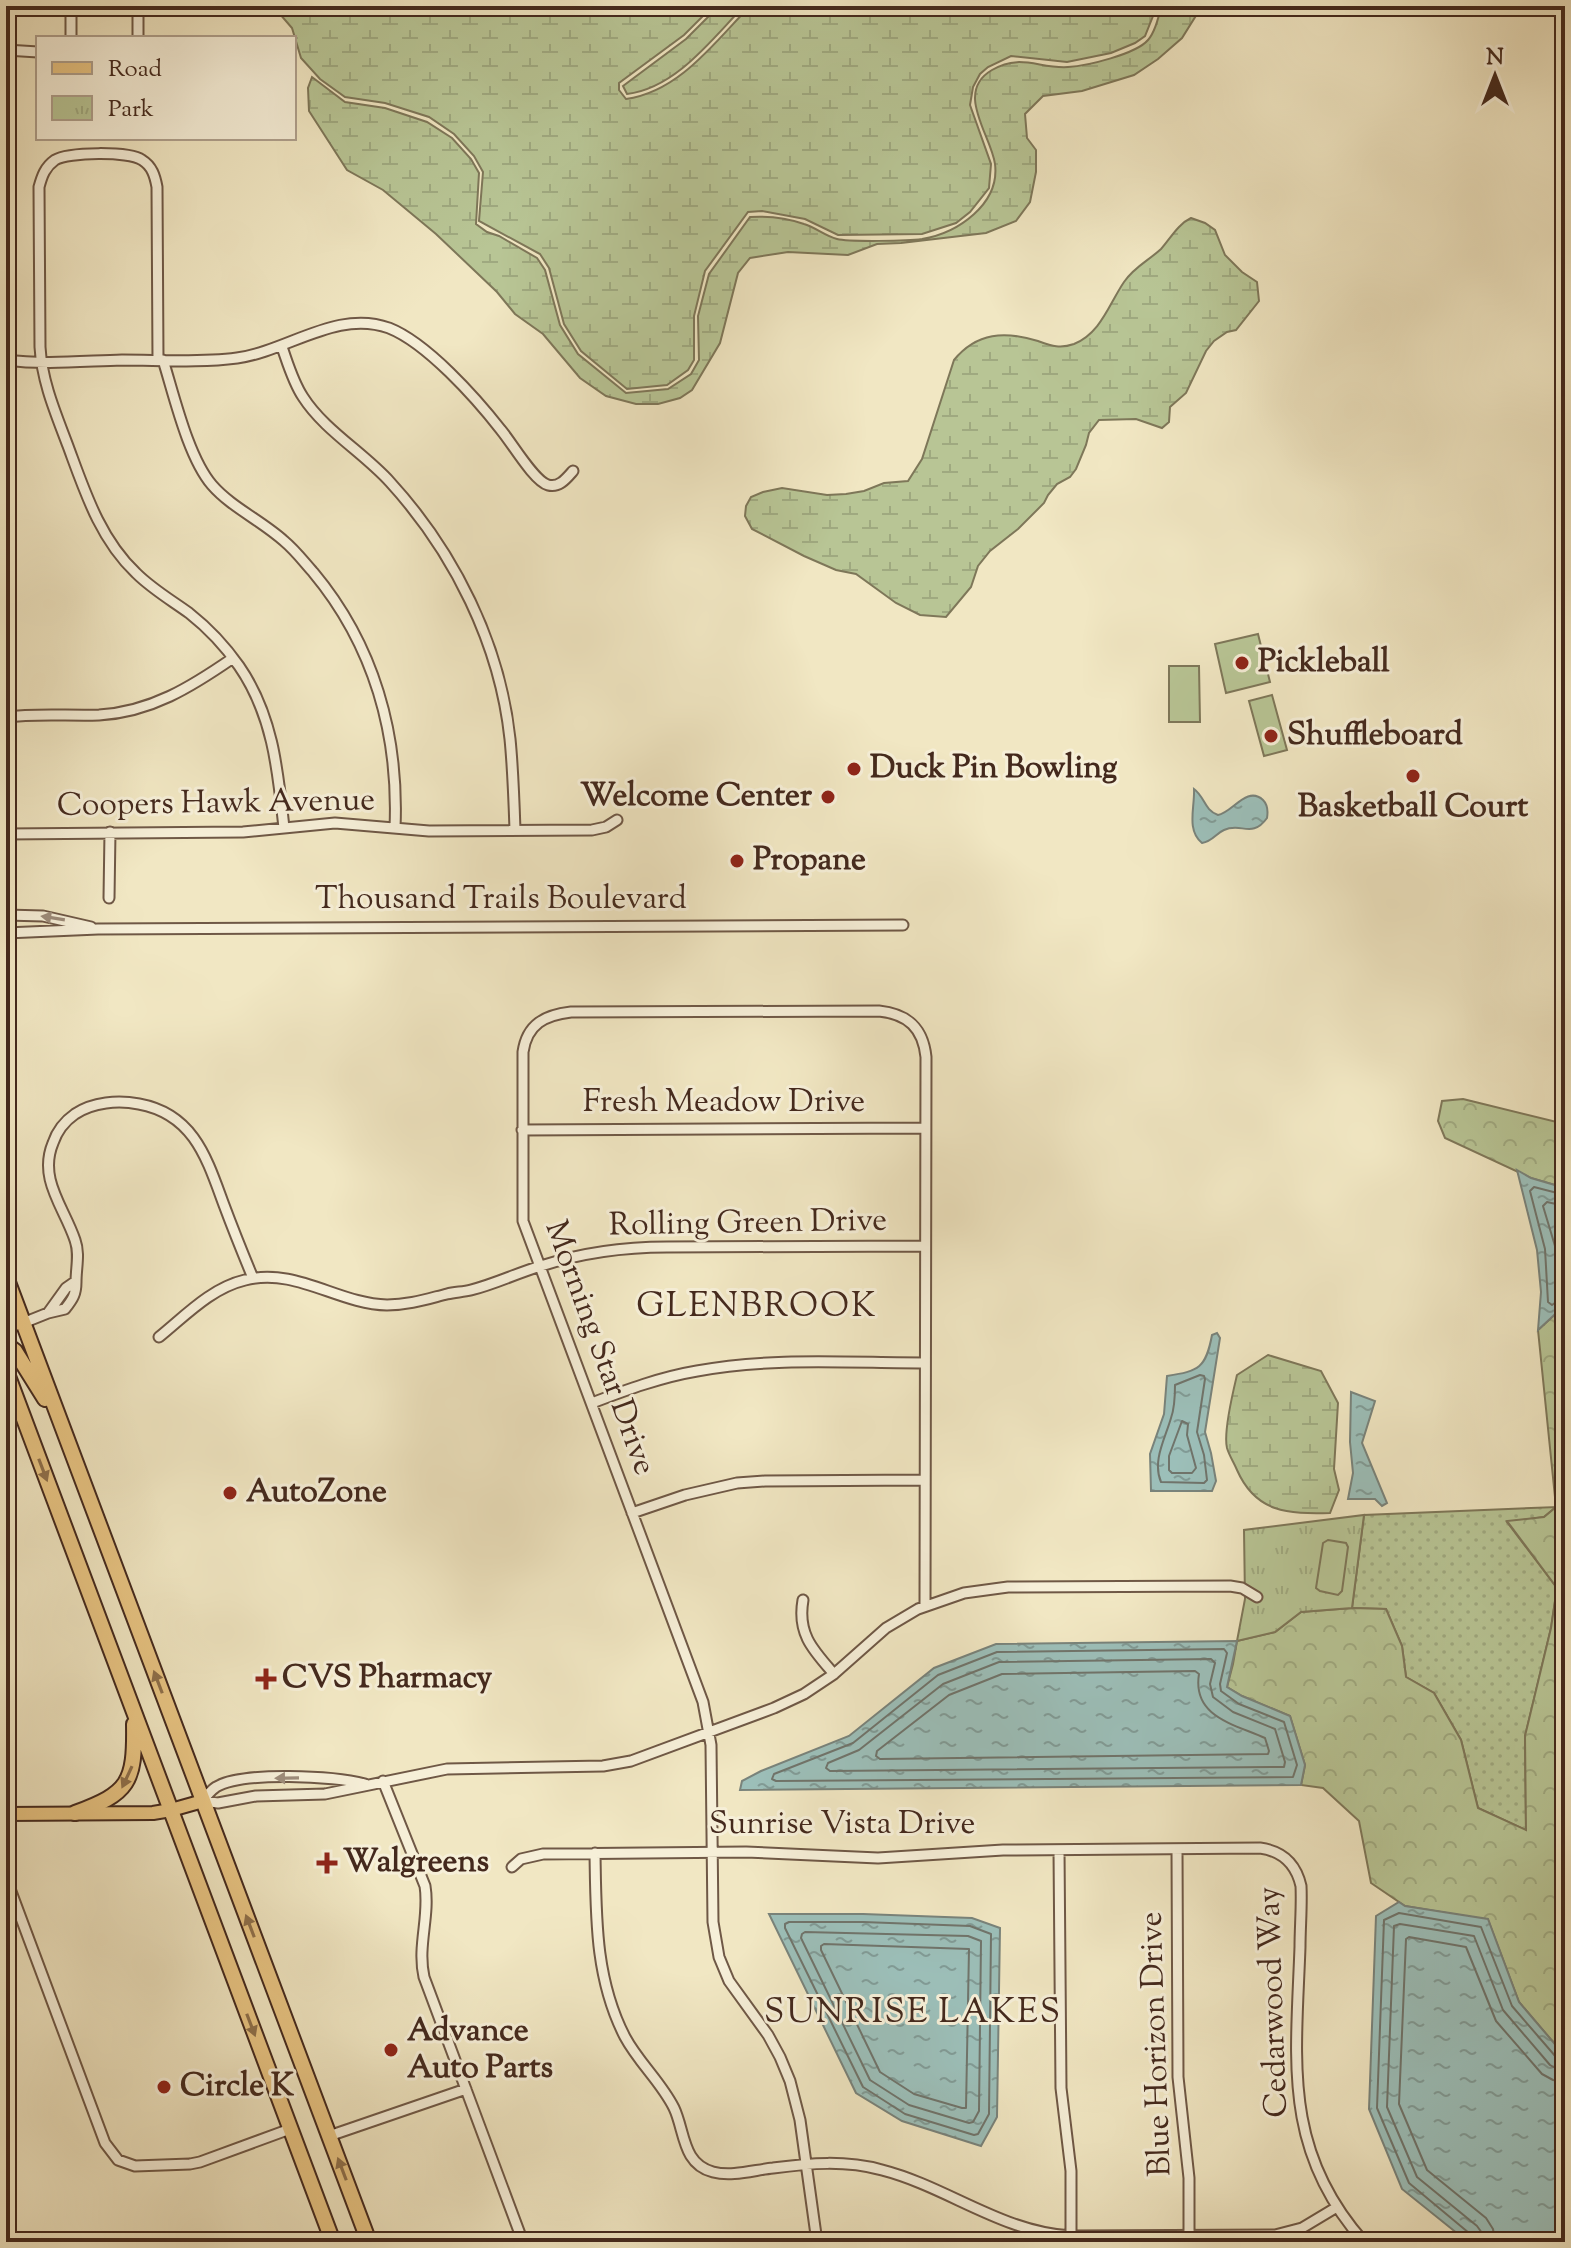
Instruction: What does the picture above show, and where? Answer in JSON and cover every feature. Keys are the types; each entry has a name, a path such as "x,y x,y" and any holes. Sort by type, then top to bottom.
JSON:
{"highway":[{"path":"6,1277 369,2242"},
{"path":"6,1316 14,1322 23,1323"},
{"path":"6,1344 15,1351 60,1423"},
{"path":"6,1371 333,2242"},
{"path":"75,1813 103,1803 125,1784 135,1754 134,1712"}],"main road":[{"path":"6,1814 153,1813 203,1801"}],"street":[{"path":"71,6 71,36"},
{"path":"138,6 138,36"},
{"path":"6,50 36,52"},
{"path":"284,828 278,769 270,733 254,692 233,658 196,619 153,589 108,539 93,513 51,399 42,362 39,187 42,176 53,162 72,155 128,155 142,160 153,172 157,187 161,360 188,436 204,474 222,495 296,553 338,605 368,660 386,714 392,744 396,786 395,828"},
{"path":"6,360 242,358 334,327 356,323 379,325 400,334 466,390 502,430 539,480 552,486 559,485 573,471"},
{"path":"282,347 296,386 311,408 369,461 409,504 429,530 463,587 489,647 505,707 512,759 515,830"},
{"path":"6,717 109,714 137,709 180,693 233,658"},
{"name":"Coopers Hawk Avenue","path":"6,834 243,832 335,823 429,831 592,830 606,827 617,820"},
{"path":"109,898 110,832"},
{"name":"Thousand Trails Boulevard","path":"6,915 43,916 98,929"},
{"name":"Thousand Trails Boulevard","path":"6,933 98,929 903,925"},
{"path":"521,1020 532,1028 548,1016 571,1012 879,1011 915,1018 925,1049 925,1606"},
{"name":"Morning Star Drive","path":"532,1028 525,1039 523,1052 522,1216 695,1680 710,1732 713,1922 719,1957 735,1991 768,2035 785,2069 800,2120 817,2242"},
{"path":"23,1323 65,1309 76,1293 78,1250 51,1188 48,1170 49,1154 59,1131 76,1114 94,1105 123,1102 151,1106 167,1113 183,1124 194,1137 209,1164 253,1278 228,1285 212,1294 159,1337"},
{"name":"Fresh Meadow Drive","path":"522,1130 925,1128"},
{"name":"Rolling Green Drive","path":"253,1278 298,1280 361,1301 380,1304 415,1303 595,1253 655,1247 925,1246"},
{"path":"592,1403 664,1378 724,1367 925,1363"},
{"path":"632,1513 685,1495 737,1483 925,1480"},
{"path":"365,1784 325,1777 256,1779 219,1785 203,1801 218,1803 256,1796 325,1794 447,1769 613,1765 631,1761 794,1700 834,1674 886,1628 925,1606 964,1593 1008,1587 1230,1586 1257,1597"},
{"path":"803,1600 801,1622 805,1635 834,1674"},
{"path":"383,1781 425,1886 427,1903 422,1966 523,2242"},
{"name":"Sunrise Vista Drive","path":"512,1867 521,1859 536,1855 595,1853 713,1852 878,1858 1003,1850 1177,1849"},
{"name":"Cedarwood Way","path":"1177,1849 1266,1849 1285,1858 1297,1873 1301,1892 1298,2099 1310,2151 1337,2207 1364,2242"},
{"name":"Blue Horizon Drive","path":"1177,1849 1178,2077 1189,2178 1189,2237"},
{"path":"1059,1850 1061,2088 1071,2171 1071,2236"},
{"path":"595,1853 596,1936 609,1997 632,2049 673,2107 686,2149 705,2169 725,2174 805,2164 843,2163 888,2172 1018,2227 1071,2236 1275,2235 1302,2228 1337,2207"},
{"path":"6,1878 105,2143 118,2160 145,2167 200,2162 290,2129"},
{"path":"329,2136 466,2089"}],"green space":[{"path":"273,6 596,6 645,12 661,6 713,6 684,35 619,83 619,90 626,99 663,87 679,76 750,6 1157,6 1145,36 1111,53 1067,62 1011,56 980,74 973,87 970,105 991,164 989,188 970,212 956,223 922,234 838,235 805,219 762,211 748,212 705,271 694,316 694,360 688,370 667,385 627,389 581,351 564,324 549,268 540,254 479,221 483,172 474,156 454,134 429,117 385,103 345,97 320,79 301,58 292,28"},
{"path":"719,6 744,6 706,47 677,72 645,90 627,94 623,86 686,39"},
{"path":"1161,6 1202,6 1182,38 1134,75 1082,91 1043,96 1025,114 1027,138 1036,150 1036,172 1030,202 1016,221 986,233 877,244 848,255 788,252 750,258 738,273 720,343 692,390 680,398 658,404 636,404 606,396 580,378 543,334 515,314 497,292 436,234 383,190 347,170 309,111 308,88 312,77 345,102 385,108 427,122 452,138 479,173 476,224 537,258 545,270 560,325 578,354 626,393 668,389 691,374 699,360 698,316 709,274 750,217 791,220 844,240 915,240 949,230 984,204 995,178 995,164 975,102 981,79 992,70 1012,63 1068,67 1122,54 1148,40"},
{"path":"1191,218 1215,230 1225,255 1257,282 1259,301 1236,330 1214,341 1206,351 1186,393 1170,407 1169,422 1162,428 1136,419 1099,420 1089,433 1070,477 1057,484 1044,503 1018,529 990,551 978,566 971,587 946,617 920,615 896,603 856,574 836,570 752,529 745,516 746,506 751,497 763,492 782,488 827,495 846,494 884,483 908,481 922,459 954,360 963,351 992,336 1014,336 1060,347 1083,339 1104,317 1128,277"},
{"name":"Pickleball","path":"1258,634 1270,682 1226,693 1215,644"},
{"name":"Pickleball","path":"1169,666 1199,666 1200,722 1169,722"},
{"name":"Shuffleboard","path":"1272,695 1287,750 1264,756 1249,701"},
{"path":"1463,1099 1565,1124 1565,1188 1531,1178 1445,1138 1438,1121 1442,1101"},
{"path":"1565,1305 1565,2056 1519,2002 1488,1920 1405,1906 1371,1883 1359,1821 1323,1788 1301,1785 1305,1765 1290,1716 1227,1687 1237,1641 1275,1632 1301,1612 1386,1609 1402,1646 1406,1677 1434,1693 1461,1740 1478,1808 1526,1830 1525,1736 1551,1628 1557,1588 1507,1521 1544,1517 1556,1507 1538,1330"},
{"path":"1268,1355 1321,1371 1338,1403 1334,1469 1339,1490 1330,1513 1300,1513 1264,1503 1245,1484 1228,1451 1227,1422 1237,1375"},
{"path":"1556,1507 1544,1517 1507,1522 1557,1588 1551,1628 1525,1736 1526,1830 1478,1808 1461,1740 1434,1693 1406,1677 1402,1646 1386,1609 1352,1608 1364,1515"},
{"path":"1364,1515 1352,1608 1301,1612 1275,1632 1237,1641 1245,1599 1244,1530"},
{"path":"1328,1540 1346,1543 1348,1547 1342,1591 1338,1595 1316,1588 1323,1543"}],"water":[{"path":"1194,789 1210,810 1218,815 1245,798 1257,796 1266,804 1267,818 1256,828 1230,828 1202,843 1194,832"},
{"path":"1517,1170 1531,1178 1565,1188 1565,1305 1538,1330 1541,1292 1537,1250"},
{"path":"1217,1333 1220,1338 1205,1432 1216,1481 1212,1491 1151,1491 1150,1454 1164,1414 1167,1376 1199,1366 1207,1355 1212,1335"},
{"path":"1351,1392 1375,1401 1362,1443 1387,1503 1382,1506 1375,1499 1348,1499 1353,1473"},
{"path":"1237,1641 1227,1687 1290,1716 1305,1765 1301,1785 740,1790 742,1781 761,1771 849,1736 934,1668 996,1644"},
{"path":"1399,1902 1405,1906 1488,1919 1519,2002 1565,2056 1565,2242 1468,2242 1402,2189 1369,2109 1376,1916"},
{"path":"769,1914 972,1918 1000,1928 997,2117 981,2146 902,2121 856,2093"}],"place":[{"name":"Pickleball","path":"1242,663"},
{"name":"Shuffleboard","path":"1271,736"},
{"name":"Duck Pin Bowling","path":"854,769"},
{"name":"Basketball Court","path":"1413,776"},
{"name":"Welcome Center","path":"828,797"},
{"name":"Propane","path":"737,861"},
{"name":"AutoZone","path":"230,1493"},
{"name":"CVS Pharmacy","path":"266,1679"},
{"name":"Walgreens","path":"327,1863"},
{"name":"Advance Auto Parts","path":"391,2050"},
{"name":"Circle K","path":"164,2087"}],"district":[{"name":"GLENBROOK","path":"757,1307"},
{"name":"SUNRISE LAKES","path":"913,2013"}]}
